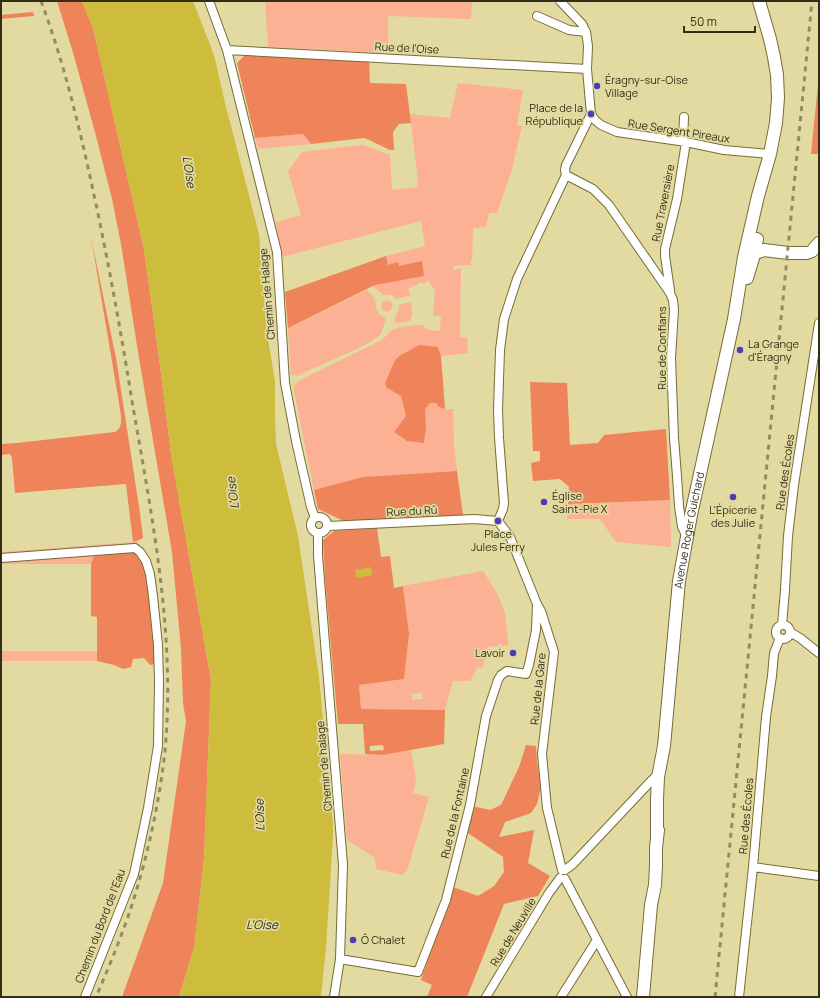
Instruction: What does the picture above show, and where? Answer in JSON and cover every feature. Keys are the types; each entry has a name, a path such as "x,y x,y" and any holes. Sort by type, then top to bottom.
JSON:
{"main road":[{"name":"Avenue Roger Guichard","path":"755,1 763,16"},
{"name":"Avenue Roger Guichard","path":"643,997 651,905 655,884 656,799 664,746 679,581 734,318 747,278 754,248 766,191 770,154 776,123 778,87 774,57 759,1"},
{"name":"Avenue Roger Guichard","path":"754,248 757,200 770,154"},
{"path":"754,248 788,253 807,253 812,251 819,243"},
{"name":"Avenue Roger Guichard","path":"656,843 666,779 664,746"},
{"path":"658,778 662,781 662,798"}],"street":[{"name":"Chemin de Halage","path":"209,1 227,50 277,252 285,383 296,441 311,507 315,518"},
{"path":"498,521 504,503 498,438 498,410 500,350 504,319 517,279 566,175 566,164 590,114 587,69 588,46 586,32 582,24 560,1"},
{"path":"537,16 569,30 586,32"},
{"name":"Rue de l'Oise","path":"227,50 587,69"},
{"name":"Rue Sergent Pireaux","path":"590,114 594,120 601,125 618,132 685,142 724,150 770,154"},
{"name":"Rue Traversière","path":"670,293 665,249 677,199 685,142 684,117"},
{"name":"Rue de Conflans","path":"566,175 593,189 609,204 670,293 673,300 674,310 671,358 674,438 682,526 687,537"},
{"name":"Rue des Écoles","path":"782,625 788,536 794,485 819,323"},
{"path":"318,517 323,518 328,526 325,531 318,533 313,531 311,526 313,520 318,517"},
{"name":"Rue du Rû","path":"328,526 474,520 498,521"},
{"name":"Rue de la Gare","path":"498,521 510,536 541,611 554,652 542,754 547,808 564,870 568,875 562,879"},
{"name":"Chemin de halage","path":"318,533 318,556 343,865 340,959 334,997"},
{"name":"Chemin du Bord de l'Eau","path":"1,558 135,548 143,555 150,574 158,645 158,746 148,808 134,874 84,997"},
{"name":"Rue de la Fontaine","path":"340,959 418,972 446,900 470,805 486,716 501,675 506,671 526,674 536,630 537,604"},
{"path":"790,632 786,638 780,638 776,631 779,626 782,625 788,627 790,632 819,652"},
{"name":"Rue des Écoles","path":"739,997 753,866 766,718 774,653 780,638"},
{"path":"564,870 573,864 654,778 658,778"},
{"path":"753,866 819,876"},
{"path":"562,879 597,940 627,997"},
{"name":"Rue de Neuville","path":"486,997 548,893 562,879"},
{"path":"561,997 597,940"}],"shaded area":[{"path":"57,1 82,1 93,28 144,249 171,454 211,680 204,859 194,948 179,997 122,997 163,883 186,721 183,703 181,649 172,552 121,244 112,199 96,136"},
{"path":"265,1 472,1 471,19 388,16 388,53 268,47"},
{"path":"33,12 34,16 1,19 1,15"},
{"path":"245,55 369,60 370,83 406,84 411,123 399,124 393,132 394,150 390,150 364,138 311,144 303,134 255,138 237,63"},
{"path":"819,74 819,154 811,154"},
{"path":"458,83 523,90 517,125 522,126 511,173 497,213 489,213 486,227 473,228 471,265 453,266 453,270 461,268 460,337 467,337 468,353 441,356 438,347 387,388 401,396 406,416 426,427 425,409 430,403 436,403 439,407 445,409 453,409 454,447 457,471 363,477 314,490 293,386 298,381 382,340 392,330 400,327 422,325 428,330 440,331 441,316 433,316 435,291 429,281 423,284 422,282 408,289 411,295 397,299 391,295 383,295 373,286 399,266 388,265 386,256 425,246 421,221 282,257 276,222 301,215 288,171 302,152 362,145 390,155 392,190 418,187 410,114 450,118"},
{"path":"303,134 311,144 258,149 255,138"},
{"path":"91,237 116,358 140,513 143,538 133,542 126,484 15,493 12,458 10,454 1,455 1,444 115,432 120,427 120,411"},
{"path":"386,256 388,265 398,262 399,266 422,261 424,276 375,285 288,328 285,292"},
{"path":"367,290 375,300 378,312 386,318 380,335 357,349 296,376 291,375 288,328"},
{"path":"385,301 389,301 391,302 391,310 385,311 382,308 382,304"},
{"path":"411,302 412,314 410,321 397,323 394,321 399,305"},
{"path":"419,345 438,347 441,356 445,409 439,407 436,403 430,403 425,409 426,427 424,443 407,441 394,432 406,416 401,396 387,388 385,383 395,360"},
{"path":"530,382 567,383 570,445 598,443 604,435 666,429 670,500 568,504 569,487 560,479 533,481 531,463 540,461 540,451 533,451"},
{"path":"457,471 463,515 346,522 318,509 314,490 363,477"},
{"path":"670,500 671,547 616,542 600,519 567,519 568,504"},
{"path":"377,528 381,557 390,556 394,588 403,586 409,634 404,679 359,685 361,709 445,710 444,744 383,755 365,754 363,724 338,724 323,540 334,531","holes":["383,745 384,750 370,751 370,746"]},
{"path":"143,538 134,545 1,555 1,552 133,542"},
{"path":"132,552 140,556 142,559 150,588 156,664 150,665 144,658 133,659 131,667 123,669 97,661 97,617 91,616 91,564 95,553"},
{"path":"95,553 91,564 1,564 1,560"},
{"path":"483,571 501,602 506,618 509,645 502,646 502,644 499,644 499,646 487,647 483,667 477,668 470,681 453,681 445,710 361,709 359,685 404,679 409,634 403,586","holes":["422,693 423,699 412,700 412,694"]},
{"path":"1,651 97,651 97,661 1,661"},
{"path":"526,745 536,746 541,787 537,804 531,813 505,822 499,837 534,830 528,863 550,876 538,896 504,904 467,997 427,997 432,985 421,980 445,916 453,887 478,896 494,886 504,872 503,857 465,831 472,806 490,810 501,805 519,767"},
{"path":"411,750 416,779 413,793 429,797 407,871 403,875 376,869 375,858 347,840 340,754 383,755"}],"water":[{"name":"L’Oise","path":"82,1 193,1 215,59 259,234 267,333 275,381 276,444 298,536 319,677 333,825 326,948 321,997 179,997 194,948 204,859 211,680 171,454 144,249 93,28"},
{"path":"371,567 372,575 356,578 355,570"}],"railway":[{"path":"41,1 73,104 111,279 160,572 167,661 168,706 165,751 152,832 130,911 96,997"},
{"path":"715,997 812,1"}],"place":[{"name":"Éragny-sur-Oise Village","path":"597,86"},
{"name":"Place de la République","path":"591,114"},
{"name":"La Grange d'Éragny","path":"740,350"},
{"name":"L'Épicerie des Julie","path":"733,497"},
{"name":"Église Saint-Pie X","path":"544,502"},
{"name":"Place Jules Ferry","path":"498,521"},
{"name":"Lavoir","path":"513,653"},
{"name":"Ô Chalet","path":"353,940"}],"water label":[{"name":"L'Oise","path":"189,172"},
{"name":"L'Oise","path":"233,493"},
{"name":"L'Oise","path":"260,815"}]}
